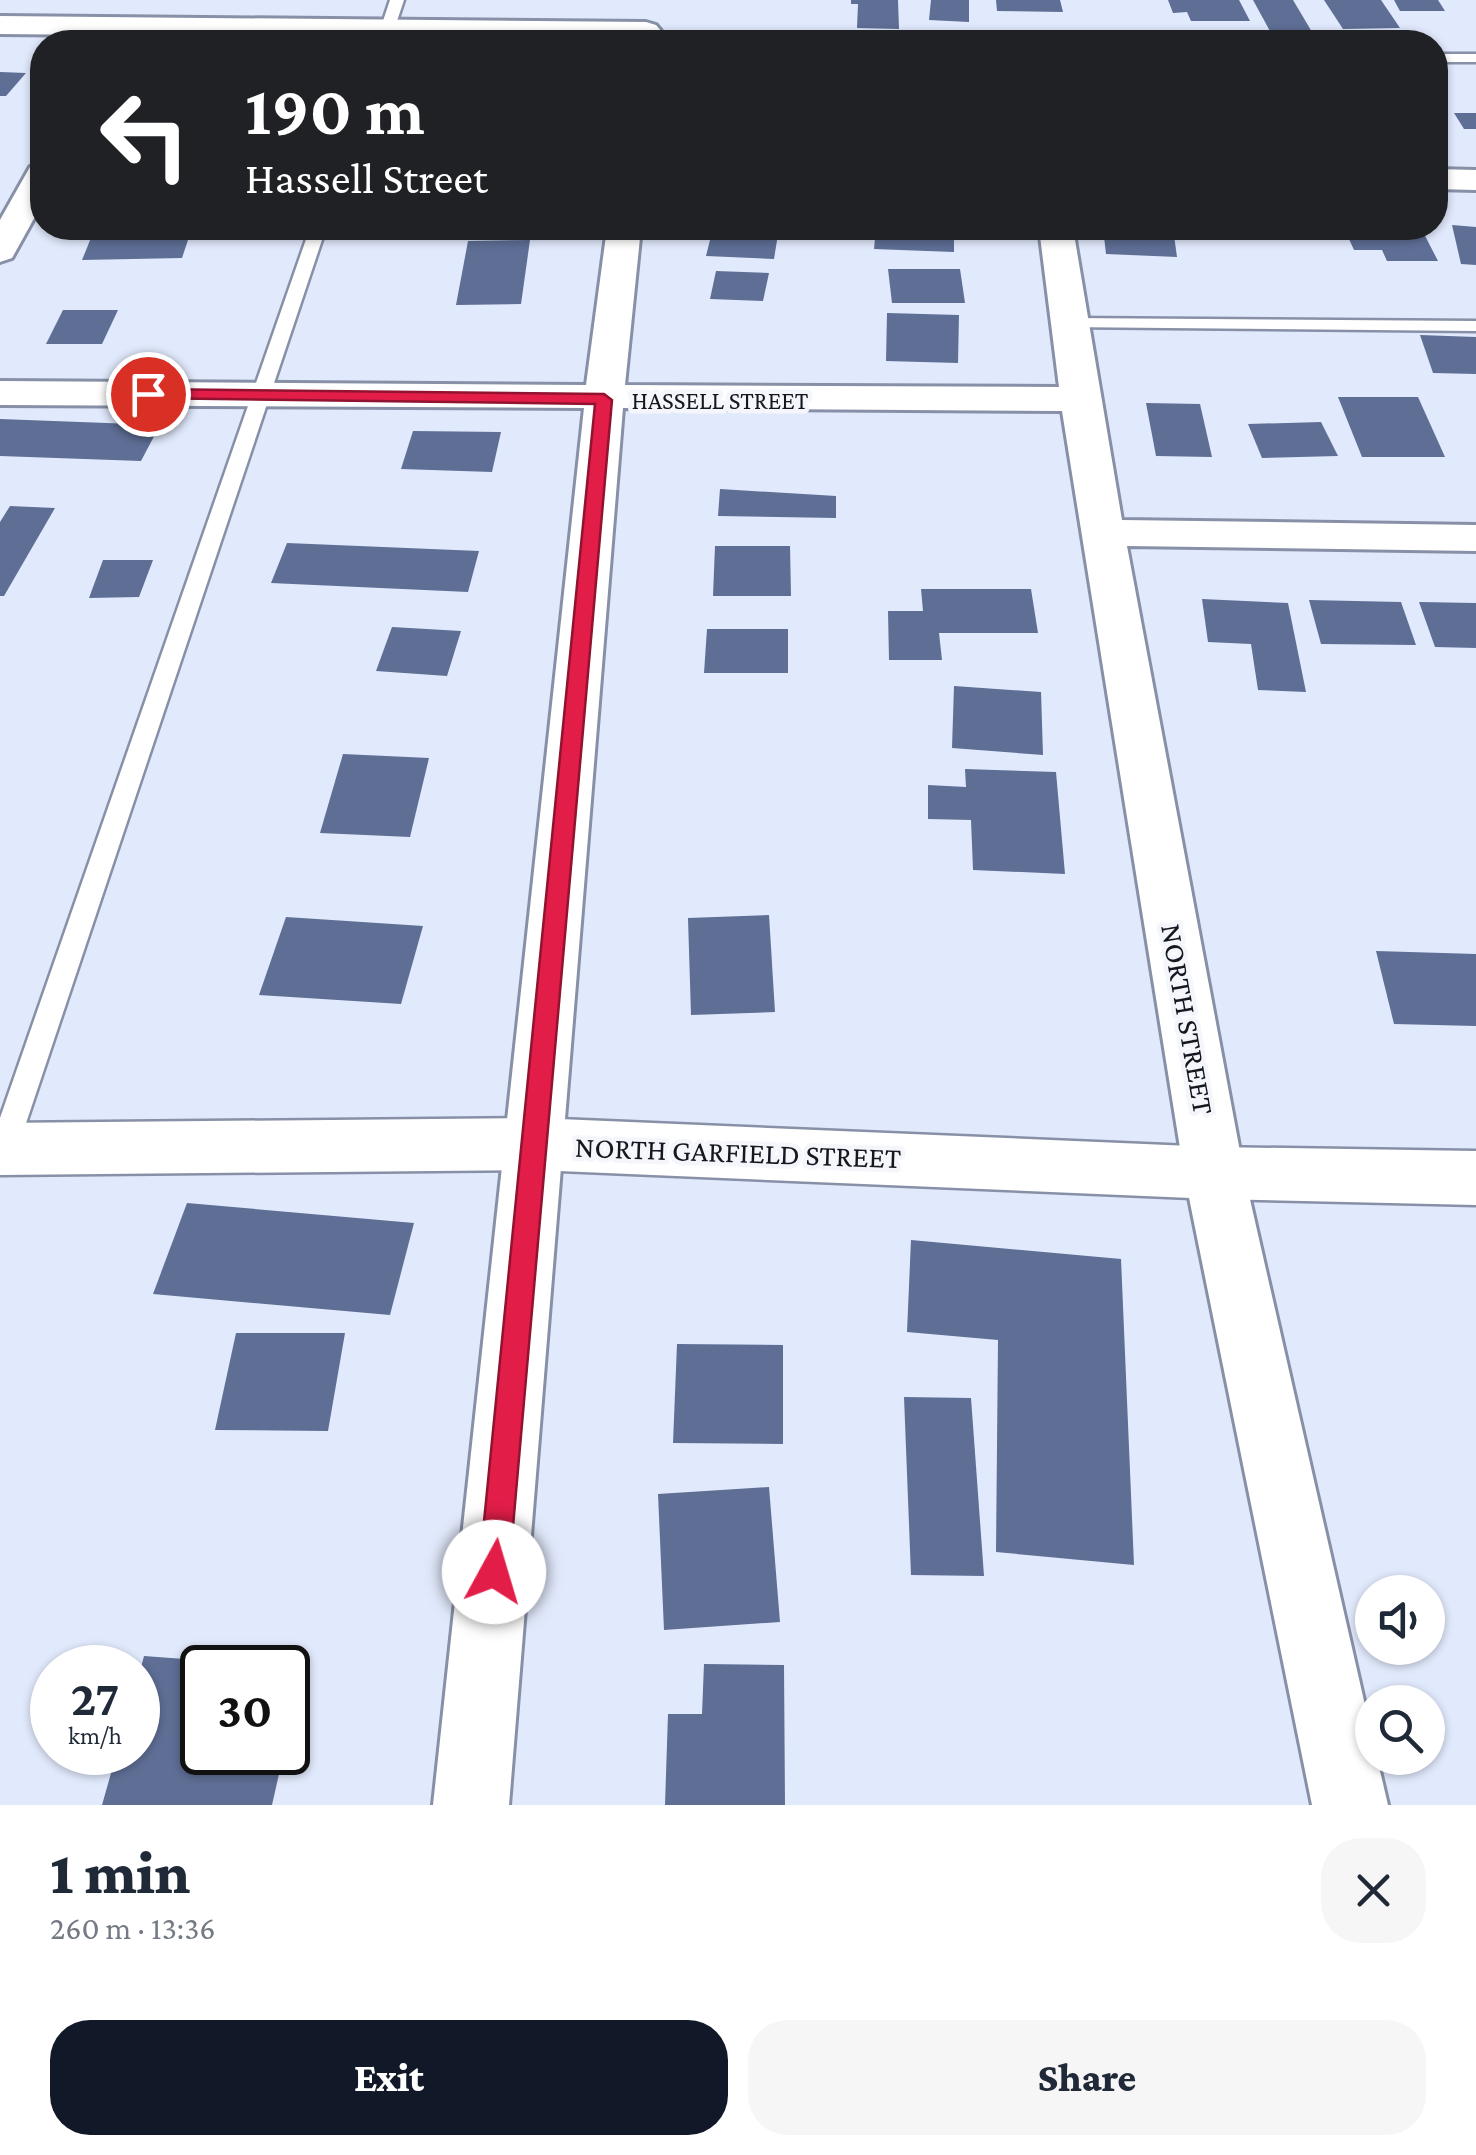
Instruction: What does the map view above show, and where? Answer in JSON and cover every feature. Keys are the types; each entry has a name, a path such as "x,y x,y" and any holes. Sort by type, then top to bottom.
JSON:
{"street":[{"path":"647,30 652,0"},
{"path":"0,25 389,24 508,30"},
{"path":"1448,180 1476,180"},
{"path":"0,251 30,196"},
{"path":"471,1805 604,400 623,240"},
{"name":"NORTH STREET","path":"1058,240 1080,400 1214,1172 1350,1805"},
{"name":"HASSELL STREET","path":"0,393 604,400 1080,400"},
{"path":"1104,533 1476,538"},
{"name":"NORTH GARFIELD STREET","path":"1,1152 536,1144 1214,1172 1476,1178"}],"lane":[{"path":"1448,58 1476,58"},
{"path":"1,1152 314,240"},
{"path":"1069,323 1476,326"}],"building":[{"path":"851,0 898,0 899,29 857,28 858,4 851,4"},
{"path":"931,0 969,0 969,22 929,20"},
{"path":"996,0 1060,0 1063,12 997,11"},
{"path":"1168,0 1239,0 1250,21 1191,21 1187,12 1173,13"},
{"path":"1253,0 1293,0 1311,30 1269,30"},
{"path":"1324,0 1381,0 1400,28 1343,29"},
{"path":"1394,0 1438,0 1445,11 1400,11"},
{"path":"0,72 26,73 6,96 0,96"},
{"path":"1454,113 1476,113 1476,129 1464,129"},
{"path":"1452,225 1476,227 1476,265 1461,264"},
{"path":"90,240 188,240 182,258 82,260"},
{"path":"530,240 521,304 456,305 468,241"},
{"path":"710,240 777,240 774,259 706,256"},
{"path":"875,240 954,240 954,252 874,249"},
{"path":"1104,240 1175,240 1177,257 1106,254"},
{"path":"1349,240 1427,240 1438,261 1387,261 1382,250 1354,250"},
{"path":"888,269 960,269 965,303 892,303"},
{"path":"716,271 769,273 763,301 710,299"},
{"path":"63,310 118,310 102,344 46,344"},
{"path":"887,313 959,315 958,363 886,361"},
{"path":"1420,335 1476,337 1476,374 1433,373"},
{"path":"1338,397 1418,397 1445,457 1362,457"},
{"path":"1146,403 1200,404 1212,457 1156,456"},
{"path":"0,419 160,425 141,461 0,456"},
{"path":"1321,422 1338,456 1262,458 1248,424"},
{"path":"413,431 501,432 492,472 401,469"},
{"path":"720,489 836,496 836,518 718,516"},
{"path":"10,506 55,508 4,596 0,596 0,522"},
{"path":"287,543 479,551 468,592 271,583"},
{"path":"715,546 790,546 791,596 713,596"},
{"path":"103,560 153,560 139,597 89,598"},
{"path":"921,589 1031,589 1038,633 939,633 942,660 889,660 888,611 923,611"},
{"path":"1202,599 1288,603 1306,692 1258,690 1251,644 1208,642"},
{"path":"1309,600 1401,602 1416,645 1321,644"},
{"path":"1419,602 1476,603 1476,648 1435,647"},
{"path":"392,627 461,631 447,676 376,671"},
{"path":"707,629 788,629 788,673 704,673"},
{"path":"954,686 1041,692 1043,755 952,748"},
{"path":"343,754 429,758 410,837 320,833"},
{"path":"965,769 1056,772 1065,874 973,870 971,820 928,819 928,785 966,787"},
{"path":"769,915 775,1012 691,1015 688,918"},
{"path":"286,917 423,926 401,1004 259,995"},
{"path":"1376,951 1476,954 1476,1026 1394,1024"},
{"path":"187,1203 414,1223 390,1315 153,1294"},
{"path":"911,1240 1121,1259 1134,1565 996,1552 998,1340 907,1332"},
{"path":"236,1333 345,1333 328,1431 215,1430"},
{"path":"677,1344 783,1345 783,1444 673,1443"},
{"path":"904,1397 971,1398 984,1576 911,1575"},
{"path":"769,1487 780,1622 664,1630 658,1494"},
{"path":"160,1657 180,1659 180,1775 279,1775 272,1805 102,1805 110,1775 160,1775"},
{"path":"704,1664 784,1665 785,1805 665,1805 668,1714 702,1714"}],"route":[{"path":"148,394 604,400 494,1572"}]}
